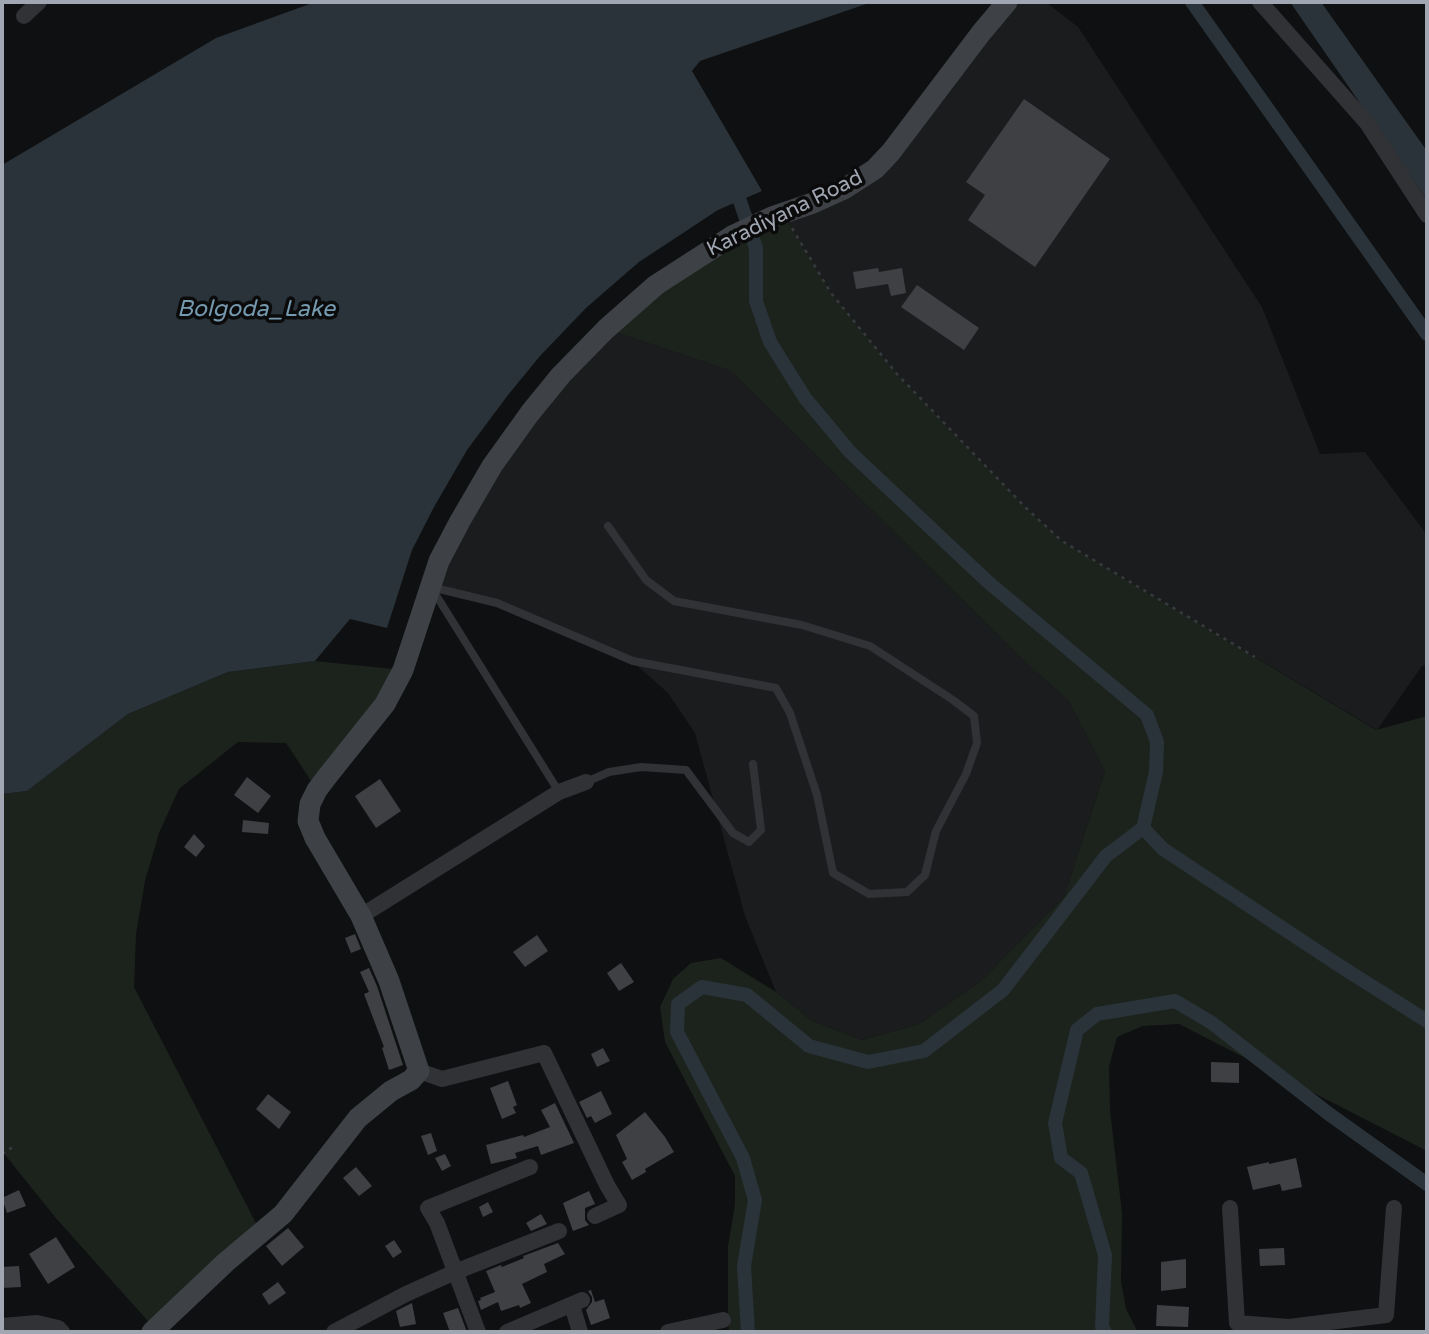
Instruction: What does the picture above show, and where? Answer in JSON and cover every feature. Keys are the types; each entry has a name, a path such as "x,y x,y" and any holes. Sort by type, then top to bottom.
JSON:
{"street":[{"path":"24,16 38,2"},
{"name":"Karadiyana Road","path":"419,1071 389,981 361,916 315,838 308,821 310,804 326,778 385,704 403,670 439,561 460,521 492,466 530,413 561,375 606,329 656,285 732,236 844,189 875,169 1007,2"},
{"path":"1260,2 1367,122 1427,215"},
{"path":"361,916 559,792 586,782"},
{"path":"155,1331 226,1262 284,1213 358,1118 391,1091 411,1080 419,1071 442,1079 544,1053 619,1205 595,1216"},
{"path":"478,1332 437,1223 428,1208 530,1167"},
{"path":"1230,1208 1237,1323 1289,1329 1386,1315 1394,1208"},
{"path":"334,1332 455,1272 559,1231"},
{"path":"507,1332 577,1303 580,1332"},
{"path":"668,1332 723,1320"},
{"path":"2,1326 37,1323 58,1328 62,1332"}],"lane":[{"path":"431,587 497,603 633,661 776,688 790,713 817,795 833,873 869,894 907,892 925,875 936,831 974,754 977,743 974,716 870,646 802,625 674,601 646,580 608,526"},
{"path":"431,587 559,792"},
{"path":"586,782 609,772 641,767 686,770 733,833 749,842 761,830 753,764"}],"path":[{"path":"777,215 831,293 897,374 1026,508 1062,541 1255,657"},
{"path":"2,1154 16,1145"}],"shaded area":[{"path":"1007,2 1046,2 1078,27 1262,307 1320,454 1365,452 1427,535 1427,665 1422,666 1377,730 1062,541 1026,508 897,374 831,293 783,214 864,177"},
{"path":"783,214 831,293 897,374 1026,508 1062,541 1376,730 1427,716 1427,1151 1179,1024 1143,1026 1117,1037 1109,1067 1110,1110 1122,1213 1121,1281 1126,1309 1138,1332 729,1332 728,1246 735,1204 735,1176 665,1042 660,1007 673,979 691,963 721,958 776,992 811,1020 862,1040 919,1024 980,982 1064,897 1105,771 1068,700 1033,669 731,371 606,329"},
{"path":"606,329 731,371 1033,669 1068,700 1105,771 1064,897 980,982 919,1024 862,1040 811,1020 776,992 745,916 695,733 668,693 632,661 497,603 431,587 460,521"},
{"path":"315,661 403,670 317,790 286,743 238,742 179,789 159,833 145,881 136,934 134,987 261,1233 155,1329 55,1217 2,1151 2,794 27,791 128,714 228,672"}],"water":[{"name":"Bolgoda_Lake","path":"315,2 872,2 700,61 692,71 762,191 718,210 639,262 586,308 540,356 467,450 434,507 412,550 387,628 350,619 315,661 228,672 128,714 27,791 2,794 2,165 216,38"},
{"path":"1290,2 1321,2 1427,151 1427,200"}],"building":[{"path":"1024,99 1110,159 1035,267 968,220 985,195 966,182"},
{"path":"878,268 879,272 902,268 906,293 891,296 888,284 856,289 853,272"},
{"path":"917,285 979,328 964,350 901,307"},
{"path":"247,777 271,796 258,813 234,795"},
{"path":"380,779 401,811 376,828 355,796"},
{"path":"243,820 269,823 268,834 242,832"},
{"path":"194,834 205,846 196,857 184,847"},
{"path":"355,934 361,949 351,953 345,938"},
{"path":"537,935 548,951 525,967 513,952"},
{"path":"621,963 634,982 619,991 607,973"},
{"path":"369,968 403,1065 389,1070 382,1048 384,1047 364,994 369,992 360,972"},
{"path":"603,1048 610,1061 597,1067 591,1054"},
{"path":"1211,1062 1239,1063 1239,1083 1211,1082"},
{"path":"508,1081 517,1105 513,1107 516,1113 502,1119 490,1088"},
{"path":"601,1091 612,1114 595,1123 591,1116 587,1118 579,1102"},
{"path":"268,1094 291,1112 279,1129 256,1109"},
{"path":"555,1103 574,1143 541,1155 538,1146 515,1153 517,1158 491,1164 486,1145 523,1135 524,1137 550,1127 541,1110"},
{"path":"645,1112 674,1152 632,1180 622,1162 627,1159 616,1135"},
{"path":"431,1133 437,1151 428,1155 421,1136"},
{"path":"445,1154 451,1166 442,1171 435,1158"},
{"path":"1296,1158 1302,1187 1282,1191 1280,1184 1253,1190 1247,1167"},
{"path":"356,1167 372,1186 359,1196 343,1178"},
{"path":"19,1190 26,1206 7,1213 2,1198"},
{"path":"589,1191 595,1204 585,1208 585,1220 589,1225 573,1231 563,1203"},
{"path":"488,1202 493,1212 483,1217 479,1207"},
{"path":"541,1214 547,1224 531,1231 526,1223"},
{"path":"288,1228 304,1247 282,1266 266,1246"},
{"path":"56,1237 75,1267 48,1284 29,1254"},
{"path":"394,1240 402,1252 393,1258 385,1246"},
{"path":"558,1243 565,1254 544,1264 547,1272 522,1284 531,1303 501,1311 498,1302 481,1310 478,1301 480,1298 495,1292 486,1271"},
{"path":"1284,1248 1285,1265 1260,1266 1259,1249"},
{"path":"1186,1259 1186,1288 1161,1291 1161,1262"},
{"path":"19,1266 21,1287 2,1288 2,1267"},
{"path":"278,1282 286,1293 269,1305 262,1294"},
{"path":"591,1290 595,1302 604,1299 610,1318 591,1325 586,1310 592,1302 588,1291"},
{"path":"412,1303 416,1324 400,1327 396,1311"},
{"path":"1157,1305 1189,1307 1188,1327 1156,1326"},
{"path":"458,1308 467,1332 450,1332 443,1313"}],"waterway":[{"path":"1192,2 1427,334"},
{"path":"740,201 756,248 756,301 770,342 805,398 850,452 988,582 1147,715 1157,742 1156,772 1143,828 1163,849 1427,1021"},
{"path":"748,1332 744,1266 755,1200 743,1158 677,1032 678,1004 702,987 747,995 809,1046 868,1062 924,1051 1003,990 1106,856 1143,828"},
{"path":"1105,1332 1102,1327 1105,1255 1081,1173 1061,1158 1055,1123 1077,1030 1097,1014 1175,1001 1212,1023 1329,1114 1427,1184"}]}
